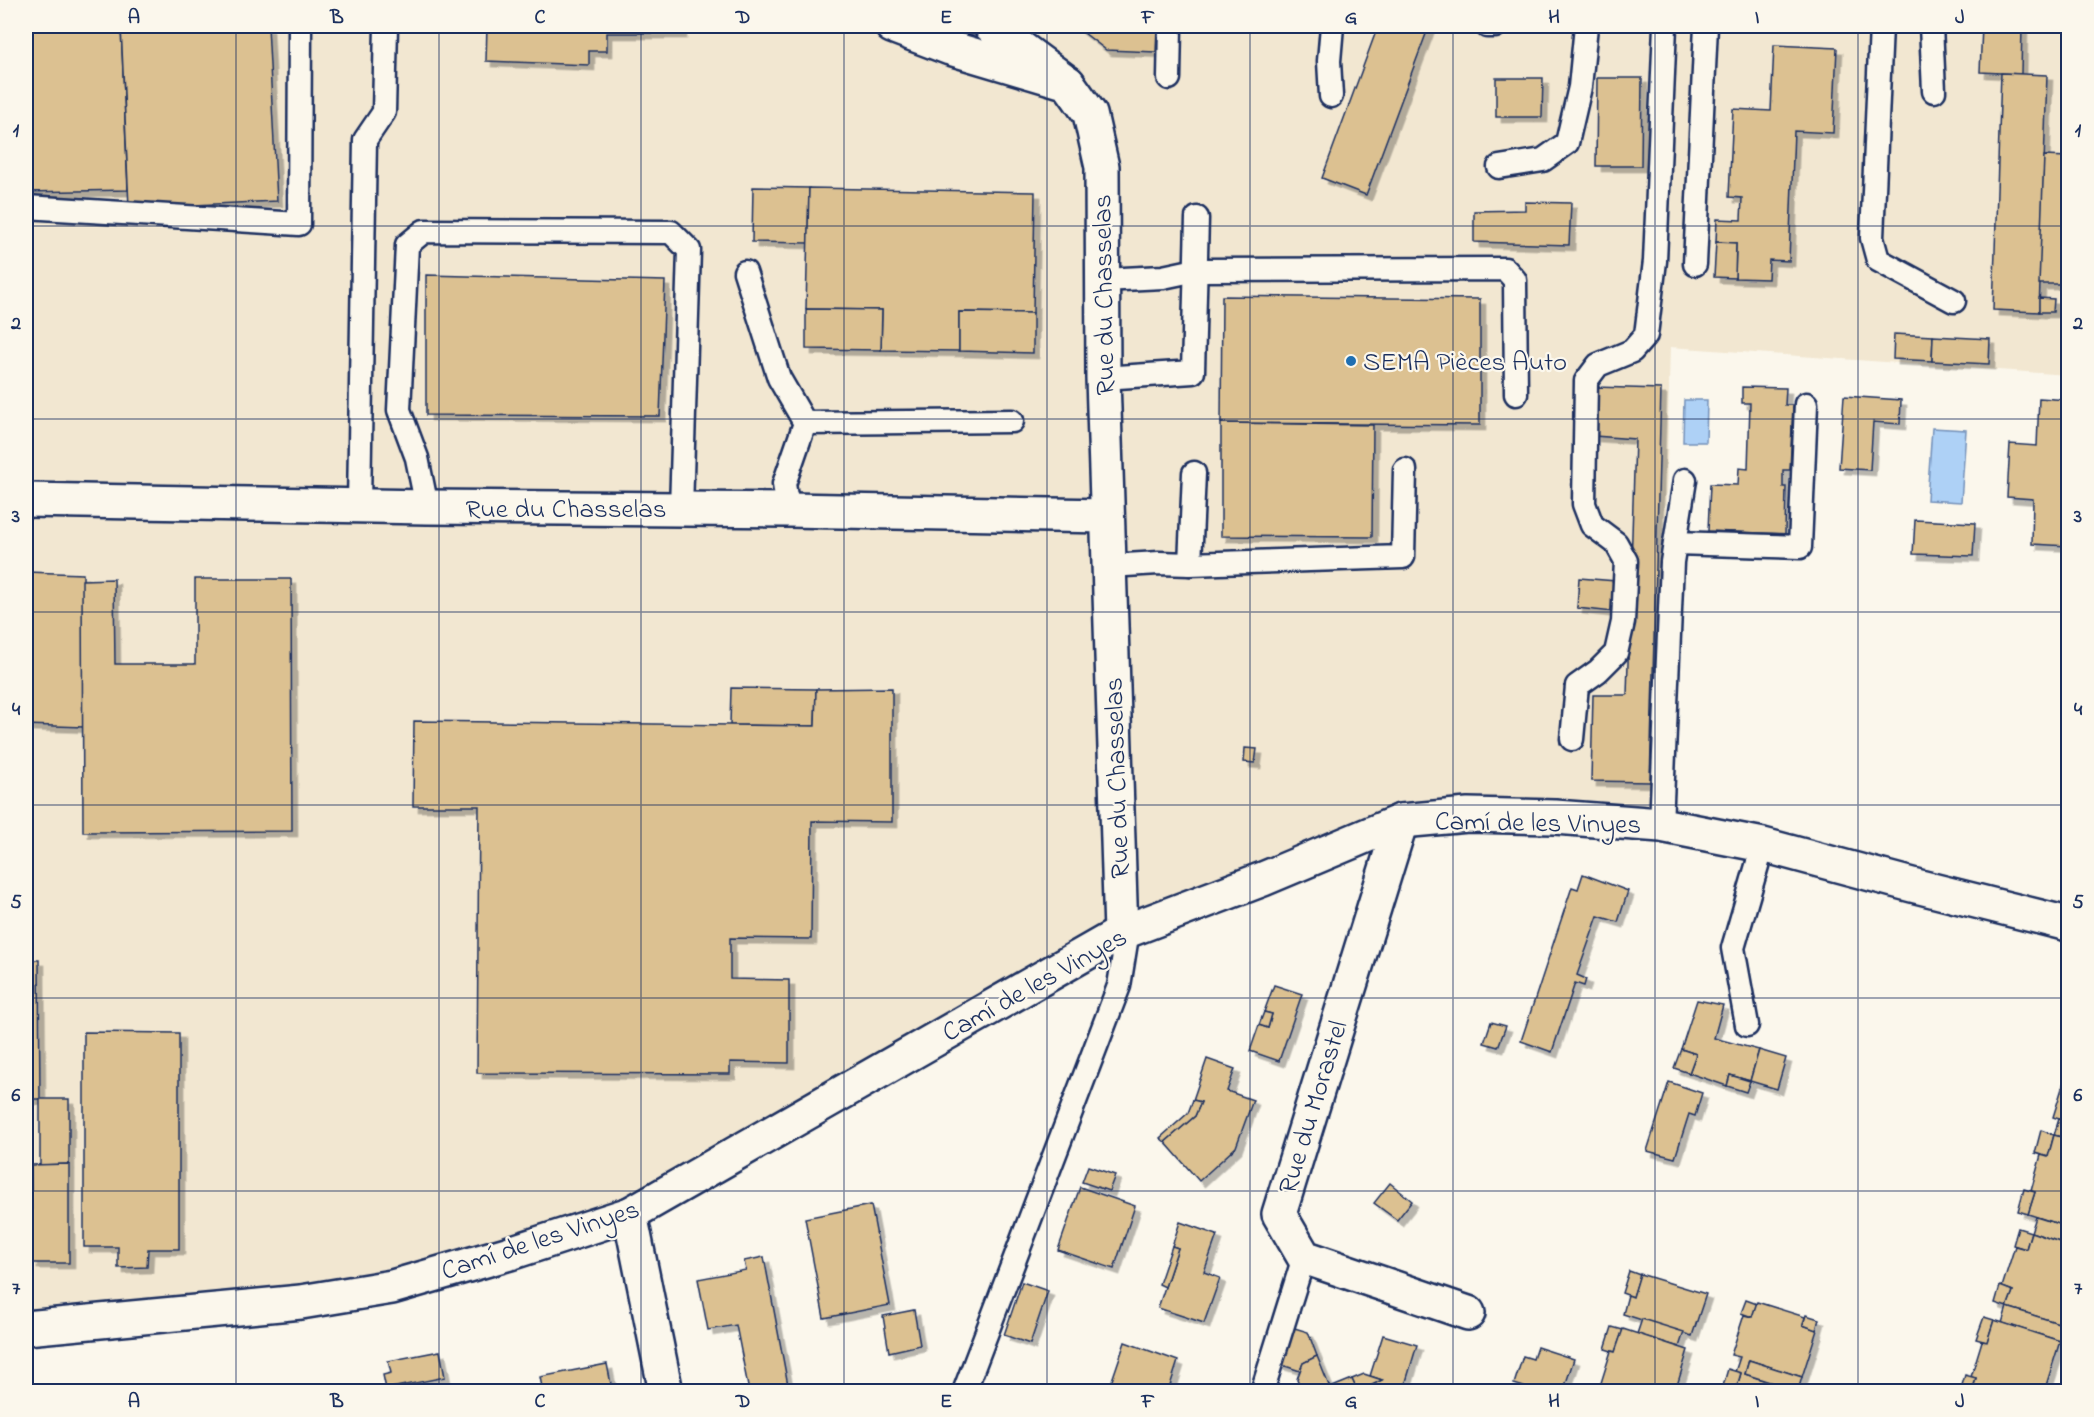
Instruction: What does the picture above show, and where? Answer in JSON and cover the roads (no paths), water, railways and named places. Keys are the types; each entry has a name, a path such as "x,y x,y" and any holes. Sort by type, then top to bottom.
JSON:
{"street":[{"path":"892,26 950,48 1068,83"},
{"name":"Rue du Chasselas","path":"991,26 1068,83 1090,114 1102,167 1107,516 1125,931"},
{"name":"Rue du Chasselas","path":"26,500 1107,516"},
{"name":"Camí de les Vinyes","path":"26,1328 301,1302 392,1287 510,1253 630,1214 1125,931 1263,879 1401,821 1468,815 1555,817 1660,825 1763,845 2068,924"},
{"name":"Rue du Morastel","path":"1304,1257 1279,1214 1401,821"},
{"path":"630,1214 666,1392"},
{"path":"1304,1257 1468,1313"}],"lane":[{"path":"26,207 299,224 300,26"},
{"path":"359,505 365,140 384,112 386,26"},
{"path":"1169,78 1170,26"},
{"path":"1331,96 1329,61 1332,26"},
{"path":"1487,26 1495,26"},
{"path":"1499,166 1543,160 1568,143 1580,87 1586,26"},
{"path":"1572,739 1577,686 1598,671 1616,653 1623,622 1626,561 1616,543 1592,525 1584,504 1586,381 1598,365 1632,351 1646,335 1655,261 1665,26"},
{"path":"1695,264 1706,26"},
{"path":"1881,26 1872,238 1878,260 1954,301"},
{"path":"1931,26 1934,91"},
{"path":"1104,378 1193,372 1197,218"},
{"path":"427,507 417,458 399,410 407,245 424,231 671,232 689,250 681,509"},
{"path":"1103,280 1164,277 1196,270 1505,269 1515,280 1516,394"},
{"path":"745,272 779,378 806,423"},
{"path":"1675,543 1800,547 1806,404"},
{"path":"806,423 1012,421"},
{"path":"788,510 784,484 806,423"},
{"path":"1109,566 1403,557 1405,470"},
{"path":"1190,564 1194,473"},
{"path":"1660,825 1672,562 1685,480"},
{"path":"1747,1025 1733,948 1763,845"},
{"path":"964,1392 1119,986 1125,931"},
{"path":"1262,1392 1304,1257"}],"water":[{"path":"1684,400 1707,400 1706,442 1683,442"},
{"path":"1932,428 1966,430 1961,502 1927,500"}],"place":[{"name":"SEMA Pièces Auto","path":"1351,361"}]}
